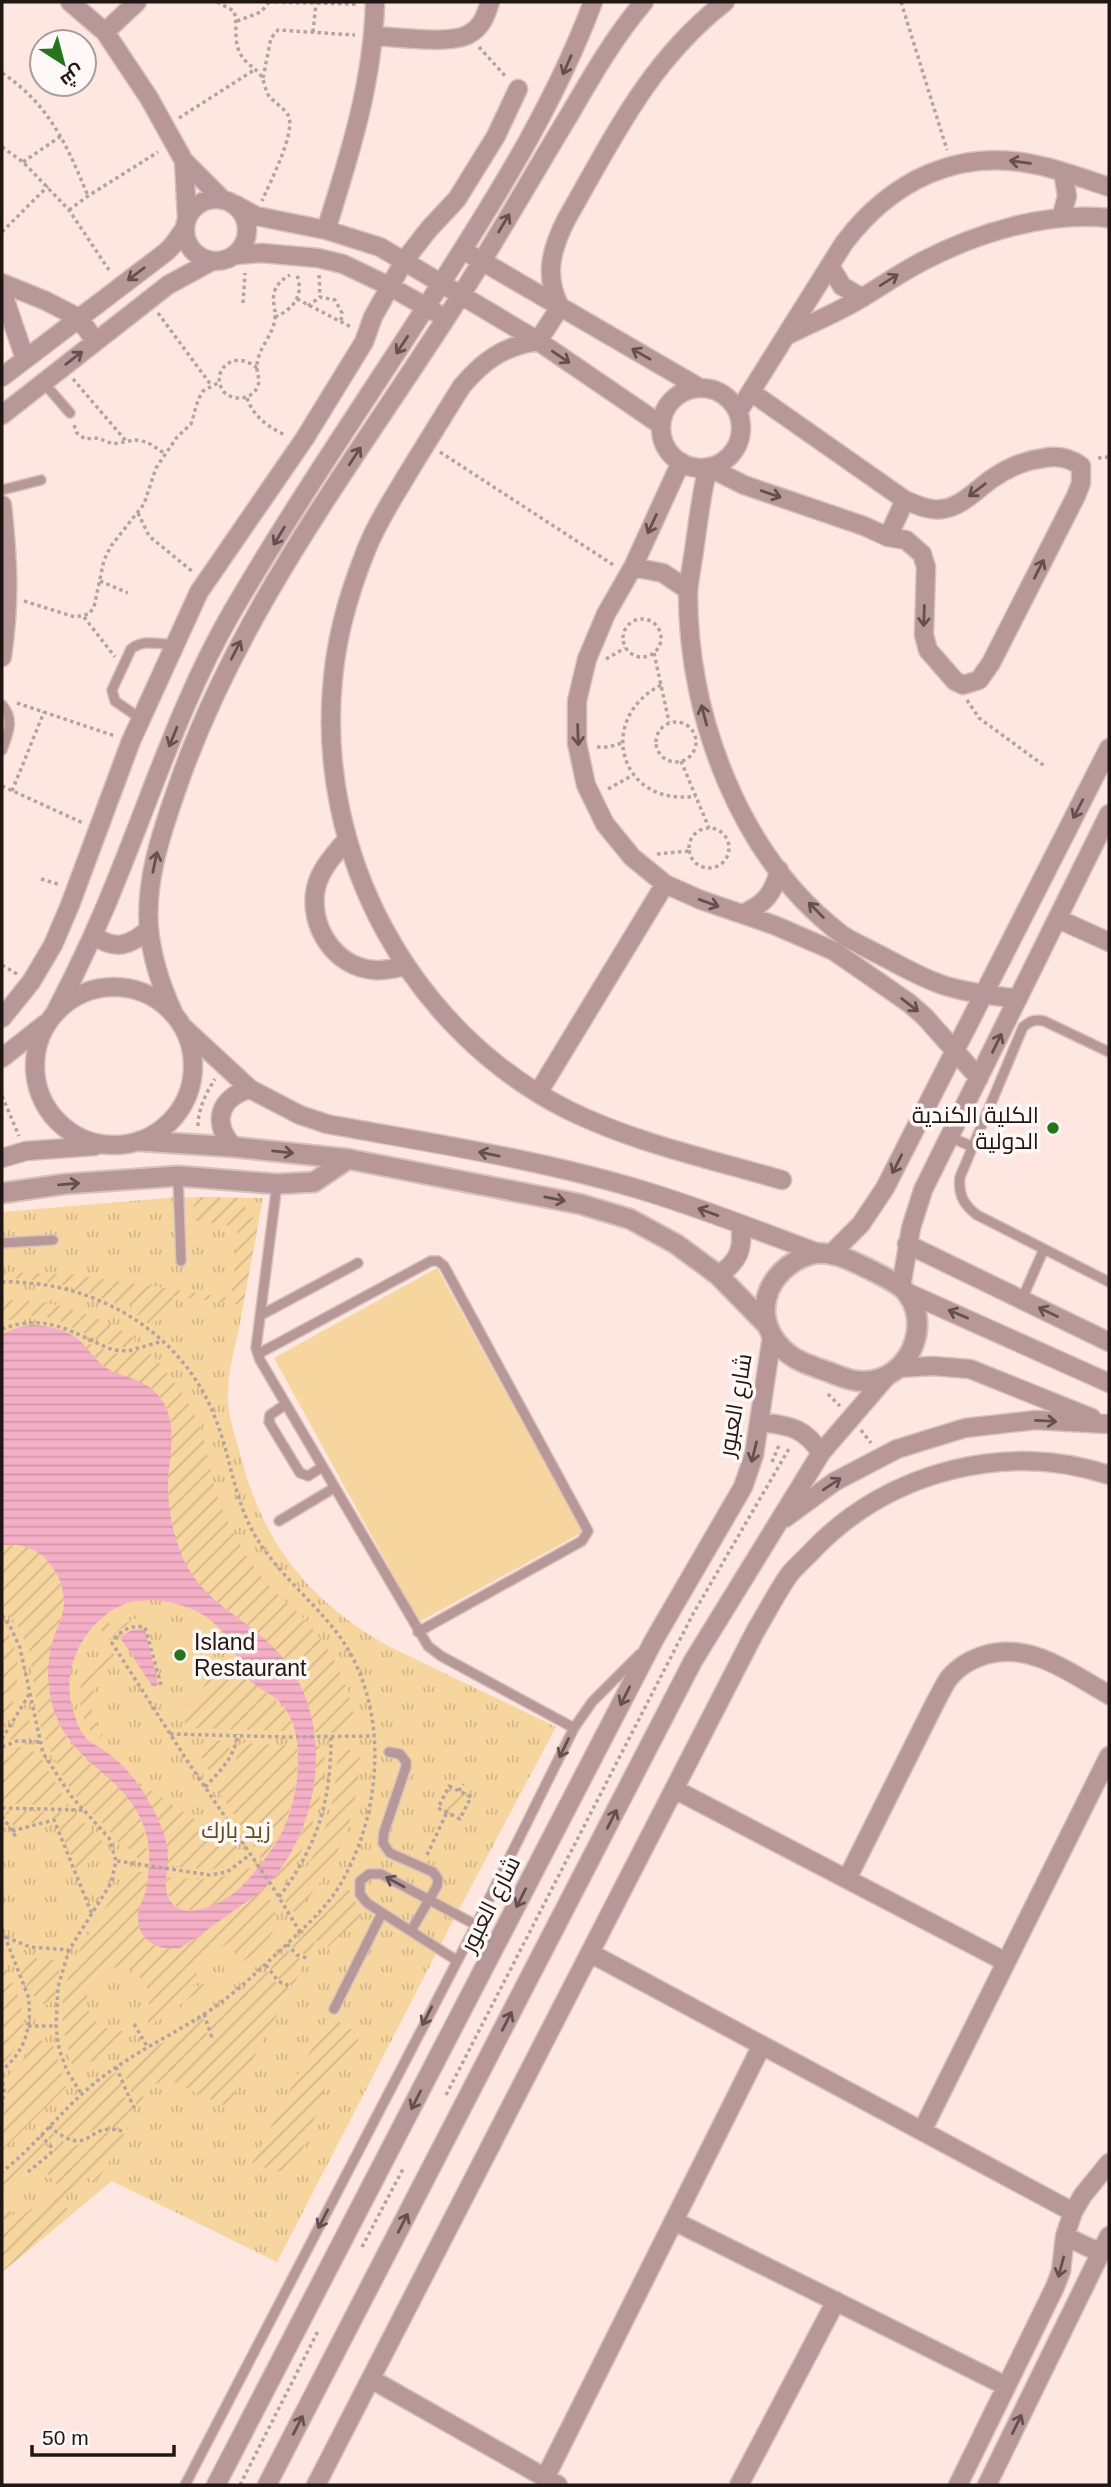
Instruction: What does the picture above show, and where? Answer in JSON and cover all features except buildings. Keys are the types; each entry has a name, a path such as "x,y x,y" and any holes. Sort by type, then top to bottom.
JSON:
{"street":[{"path":"70,2 105,32 184,161 244,214 247,237 240,254"},
{"path":"105,32 137,2"},
{"path":"374,36 457,39 469,35 479,27 490,2"},
{"path":"105,1145 87,1141 64,1127 45,1106 38,1090 35,1071 41,1035 93,935 186,707 231,615 307,490 463,250 528,143 549,103 593,2"},
{"path":"2,1158 26,1151 123,1145 141,1141 159,1132 174,1119 185,1102 192,1084 194,1064 191,1045 160,984 149,929 149,897 161,835 202,723 227,668 285,563 462,294 609,48 644,2"},
{"path":"560,307 554,295 550,268 556,242 566,220 637,96 670,54 708,15 725,2"},
{"path":"326,230 353,145 366,92 374,36 375,3"},
{"path":"2,1018 31,982 53,945 131,741 205,582 305,438 365,342 373,317 404,261 429,229 457,200 496,136 517,89"},
{"path":"184,161 186,237 195,253 212,261 224,261 240,254 318,258 343,264 446,318"},
{"path":"738,412 844,243 861,221 881,202 904,186 951,164 1010,161 1037,164 1109,187"},
{"path":"1062,218 1067,195 1063,172"},
{"path":"2,377 166,252 202,202 212,199 230,202 256,216 326,230 380,247 538,341 661,425"},
{"path":"786,336 957,246 1026,224 1062,218 1109,216"},
{"path":"463,250 700,388"},
{"path":"2,415 149,300 191,271 212,261"},
{"path":"830,267 842,286 862,298"},
{"path":"2,283 79,318 95,341"},
{"path":"2,291 24,359"},
{"path":"560,307 538,341 511,346 488,359 461,386 380,520 365,551 340,631 333,680 335,779 347,838 367,898 406,966 463,1035 499,1066 538,1093 598,1124 782,1180"},
{"path":"700,388 710,389 727,397 738,412 741,424 736,447 719,463 708,467 689,466 666,447 661,425 669,403 678,395 700,388"},
{"path":"708,467 744,485 864,526 888,537 906,540 922,554 926,568 923,635 928,650 955,681 963,685 979,680 991,663 1076,496 1081,482 1080,467 1073,460 1065,458 1030,460 1011,467 956,505 931,509 905,500 751,392"},
{"path":"681,462 631,571 606,614 587,659 577,701 577,743 586,785 605,824 636,861 665,884 834,951 908,1003 933,1026 979,1078"},
{"path":"708,467 688,590 694,675 710,737 734,797 750,827 779,870 843,935 942,985 1018,999"},
{"path":"888,537 905,500"},
{"path":"2,505 9,562 8,617 2,657"},
{"path":"631,571 663,573 688,590"},
{"path":"770,1330 766,1300 776,1277 794,1260 824,1253 861,1224 879,1198 1109,748"},
{"path":"267,2485 693,1661 821,1453 850,1416 913,1347 916,1335 915,1311 904,1289 907,1244 923,1190 1109,814"},
{"path":"347,838 323,869 316,887 314,906 317,925 326,942 339,956 356,966 374,971 406,966"},
{"path":"742,914 757,909 768,898 776,885 779,870"},
{"path":"538,1093 665,884"},
{"path":"1058,919 1109,942"},
{"path":"93,935 121,945 131,943 149,929"},
{"path":"834,951 843,935"},
{"path":"2,1058 72,999 92,990 114,986 136,989 156,998 250,1089 300,1115 327,1124 458,1147 583,1175 676,1201 824,1253 843,1257 904,1289 1109,1382"},
{"path":"234,1147 221,1129 220,1118 230,1098 250,1089"},
{"path":"141,1141 348,1159 580,1204 630,1219 677,1244 719,1275 770,1330 789,1355 852,1381 877,1380 893,1372 933,1366 970,1369 1108,1425"},
{"path":"2,1194 65,1184 178,1177 277,1184 314,1182 348,1159"},
{"path":"719,1275 731,1266 740,1254 743,1239 740,1224"},
{"path":"907,1244 1109,1342"},
{"name":"شارع العبور","path":"216,2485 654,1640 743,1487 761,1422 770,1330"},
{"path":"777,1525 834,1482 881,1457 897,1449 965,1428 1036,1420 1108,1425"},
{"path":"761,1422 799,1429 812,1439 821,1453"},
{"path":"316,2485 756,1630 790,1574 836,1527 891,1491 952,1468 1017,1460 1082,1466 1109,1475"},
{"path":"847,1880 936,1701 950,1677 972,1659 998,1651 1026,1652 1052,1663 1109,1695"},
{"path":"922,2131 1109,1756"},
{"path":"674,1789 1006,1962"},
{"path":"590,1952 1073,2212"},
{"path":"371,2379 552,2482 674,2221 762,2045"},
{"path":"958,2485 1061,2271 1065,2235 1073,2212 1083,2195 1102,2182 1109,2164"},
{"path":"674,2221 1006,2386"},
{"path":"1065,2235 1090,2248 1106,2243"},
{"path":"987,2485 1106,2243"},
{"path":"740,2485 836,2301"}],"lane":[{"path":"43,382 70,413"},
{"path":"2,490 41,480"},
{"path":"141,719 115,701 112,690 131,649 140,643 174,645"},
{"path":"2,705 10,727 2,750"},
{"path":"1109,1052 1044,1021 1029,1022 1023,1027 960,1177 959,1190 962,1200 977,1215 1109,1282"},
{"path":"950,1137 973,1147"},
{"path":"178,1177 181,1261"},
{"path":"277,1184 256,1348 258,1354 428,1646 441,1656 574,1728"},
{"path":"2,1243 53,1240"},
{"path":"1021,1299 1044,1249"},
{"path":"258,1354 431,1261 438,1261 444,1266 588,1531 582,1541 418,1632"},
{"path":"261,1315 358,1263"},
{"path":"286,1404 270,1415 269,1422 303,1476 308,1476 322,1467"},
{"path":"279,1521 334,1488"},
{"path":"185,2485 476,1925 574,1728 592,1702 654,1640"},
{"path":"389,1752 404,1757 406,1767 384,1832 383,1843 390,1853 433,1872 438,1879 411,1931"},
{"path":"456,1960 367,1903 359,1894 360,1881 369,1874 381,1874 476,1925"},
{"path":"334,2009 382,1913"}],"path":[{"path":"217,2 234,11 239,52 263,80 270,96 287,113 291,126 256,216"},
{"path":"237,20 261,12 269,2 375,3"},
{"path":"901,2 951,164"},
{"path":"313,32 316,3"},
{"path":"263,80 272,34 282,30 374,36"},
{"path":"469,35 517,89"},
{"path":"69,210 254,70"},
{"path":"2,74 24,87 44,111 61,136 88,195"},
{"path":"23,162 61,136"},
{"path":"2,147 23,162 69,210 120,286"},
{"path":"2,232 48,186"},
{"path":"240,254 243,303"},
{"path":"257,368 262,346 275,317 273,295 286,276 296,272 300,282 297,299 286,312 275,317"},
{"path":"308,306 320,297 335,300 342,313 341,321"},
{"path":"297,299 341,321 355,330 365,342"},
{"path":"149,300 211,385"},
{"path":"238,359 248,361 257,368 260,374 257,388 247,397 235,398 225,392 220,382 221,371 228,362 238,359"},
{"path":"62,367 126,441"},
{"path":"8,596 75,617 84,617 94,607 104,560 111,546 144,504 156,468 164,453 191,424 198,400 211,385 220,382"},
{"path":"247,397 250,406 265,423 285,435 305,438"},
{"path":"70,413 81,437 98,438 113,444 126,441 147,442 164,453"},
{"path":"427,443 631,571"},
{"path":"138,513 149,536 205,582"},
{"path":"100,581 128,593"},
{"path":"84,617 123,667"},
{"path":"654,653 642,657 629,653 625,648 623,634 631,622 646,619 658,628 661,640 654,653 670,723"},
{"path":"661,685 637,702 629,714 622,743 624,754 634,775 655,793 669,797 696,796"},
{"path":"963,685 966,697 979,718 1046,767"},
{"path":"12,701 131,741"},
{"path":"12,791 44,712"},
{"path":"670,723 683,723 694,733 695,747 688,758 681,761 674,762 662,756 657,744 659,732 670,723"},
{"path":"577,743 608,747 622,743"},
{"path":"681,761 709,828"},
{"path":"594,801 620,781 634,775"},
{"path":"2,786 98,829"},
{"path":"701,830 717,830 727,839 728,855 718,866 703,867 692,858 689,850 694,835 701,830"},
{"path":"636,861 653,855 689,850"},
{"path":"2,1096 26,1151"},
{"path":"2,1282 65,1287 90,1296 124,1311 163,1341 203,1392 214,1415 235,1489 253,1532 274,1563 340,1637 354,1659 364,1687 374,1736 374,1781 359,1844 330,1902 234,1993 116,2067 81,2094 2,2172"},
{"path":"2,1329 37,1321 55,1324 113,1350 121,1351 163,1341"},
{"path":"820,1390 829,1394 850,1416 881,1457"},
{"path":"772,1462 783,1438"},
{"path":"493,1990 441,2099 694,1614 792,1442"},
{"path":"600,1782 670,1647 755,1495"},
{"path":"2,1615 20,1648 43,1753 56,1777 108,1838 116,1861 111,1883 69,1950 58,1987 56,2026 59,2049 67,2071 81,2094"},
{"path":"161,1685 145,1627 130,1627 117,1634 112,1643 274,1888 300,1932"},
{"path":"2,1739 31,1692"},
{"path":"170,1734 374,1736"},
{"path":"205,1787 232,1756 238,1734"},
{"path":"279,1897 301,1866 320,1823 328,1786 328,1736"},
{"path":"2,1747 17,1741 40,1742"},
{"path":"459,1791 463,1784"},
{"path":"449,1786 471,1797 460,1819 447,1812 438,1808 449,1786"},
{"path":"581,1819 593,1794"},
{"path":"2,1808 84,1810"},
{"path":"422,1867 447,1812"},
{"path":"2,1816 16,1837"},
{"path":"12,1831 54,1820 92,1914"},
{"path":"116,1861 201,1875 218,1874 234,1867 251,1854"},
{"path":"2,1929 28,1996 30,2008 29,2026 19,2053 2,2073 2,2108"},
{"path":"4,1936 30,1947 69,1950"},
{"path":"287,1944 297,1955 307,1958"},
{"path":"266,1965 278,1981 292,1987"},
{"path":"204,2014 212,2038"},
{"path":"134,2024 148,2046"},
{"path":"29,2026 56,2026"},
{"path":"116,2067 134,2108"},
{"path":"49,2126 73,2142 107,2128 122,2131"},
{"path":"28,2172 51,2153 51,2147 41,2135"},
{"path":"359,2253 408,2158"},
{"path":"364,2256 413,2161"},
{"path":"240,2485 322,2324"},
{"path":"246,2485 265,2449"}],"green space":[{"name":"زيد بارك","path":"179,1197 263,1198 230,1367 228,1399 231,1422 249,1485 275,1541 292,1565 311,1588 333,1608 386,1645 556,1727 277,2262 112,2181 2,2272 2,1212"},
{"path":"195,1197 246,1198 245,1217 259,1218 243,1305 173,1296 174,1307 151,1325 137,1315 140,1311 128,1304 125,1308 95,1295 50,1282 2,1279 2,1272 70,1274 231,1298 238,1227 192,1220"},
{"path":"437,1268 583,1532 419,1622 274,1358"},
{"path":"2,1300 53,1304 85,1313 131,1336 135,1339 135,1344 131,1348 113,1345 54,1319 39,1316 22,1317 2,1323"},
{"path":"79,1340 115,1353 143,1350 151,1354 182,1393 200,1429 216,1492 236,1538 262,1578 307,1623 323,1642 335,1663 354,1712 353,1722 347,1730 337,1733 315,1732 301,1689 285,1659 265,1638 214,1599 192,1575 179,1549 170,1513 168,1485 172,1431 168,1411 158,1394 105,1367"},
{"path":"2,1545 18,1545 31,1549 46,1560 57,1576 64,1603 49,1657 48,1680 54,1709 74,1748 116,1783 130,1800 143,1828 147,1860 135,1857 128,1848 121,1847 107,1827 81,1803 67,1784 46,1742 39,1720 29,1649 18,1627 2,1605"},
{"path":"143,1615 144,1621 122,1628 109,1639 101,1630 94,1635 90,1629 105,1617 113,1629"},
{"path":"2,1622 14,1648 18,1675 13,1701 2,1728"},
{"path":"109,1647 119,1661 102,1676 93,1694 93,1714 103,1735 97,1739 83,1714 80,1690 89,1667"},
{"path":"240,1667 285,1710 294,1731 185,1728 184,1707 201,1691 211,1670 223,1674"},
{"path":"26,1706 32,1735 9,1740"},
{"path":"207,1740 228,1741 230,1752 219,1767 209,1771 198,1751 201,1744"},
{"path":"244,1743 297,1746 297,1777 291,1806 279,1834 262,1860 216,1786 234,1767 240,1746"},
{"path":"325,1745 322,1784 314,1820 300,1854 280,1888 273,1878 302,1831 311,1801 315,1746"},
{"path":"337,1745 360,1754 350,1820 334,1859 295,1913 284,1900 308,1864 325,1827 334,1788"},
{"path":"20,1747 35,1752 40,1757 69,1806 2,1803 2,1756 13,1748"},
{"path":"134,1779 235,1846 238,1854 233,1861 217,1869 168,1865 168,1856 146,1796"},
{"path":"450,1788 469,1798 459,1816 440,1807"},
{"path":"7,1811 74,1812 109,1848 77,1871 55,1818 14,1827 5,1815"},
{"path":"244,1866 254,1871 235,1892 213,1905 190,1910 180,1908 172,1902 167,1877 216,1878 226,1876"},
{"path":"132,1871 147,1873 147,1889 139,1911 189,1942 264,1889 275,1912 273,1931 261,1947 242,1962 228,1943 193,1967 197,1975 190,1981 195,1988 203,1983 206,1987 150,2025 145,2017 149,2001 147,1988 140,1977 131,1970 119,1967 107,1969 97,1975 87,1994 90,2014 103,2027 122,2031 128,2040 93,2064 89,2058 73,2069 63,2026 66,1986 81,1948"},
{"path":"343,1889 350,1891 362,1915 328,1947 316,1940 309,1955 298,1953 291,1945"},
{"path":"287,1949 295,1957 305,1961 293,1986 279,1979 270,1968"},
{"path":"2,1954 18,1997 24,2023 15,2049 2,2064"},
{"path":"21,1959 54,1960 59,1963 56,1992 48,2005 38,2003 27,1985 18,1966"},
{"path":"267,1971 277,1983 291,1989 227,2107 165,2078 161,2085 151,2081 138,2108 121,2068 203,2018 209,2040 214,2038 208,2017"},
{"path":"328,2017 356,2034 356,2050 326,2086 309,2135 288,2167 277,2172 252,2163"},
{"path":"38,2041 44,2041 54,2047 66,2087 2,2151 2,2115 8,2099 7,2076"},
{"path":"116,2072 125,2098 136,2113 128,2130 105,2126 77,2138 54,2126 83,2096"},
{"path":"50,2130 62,2141 73,2145 85,2144 108,2132 126,2134 95,2184 89,2177 61,2200 72,2214 2,2272 2,2200 17,2220 39,2203 44,2210 51,2205 46,2197 58,2188 42,2166 54,2154 53,2146 46,2135"},
{"path":"41,2140 48,2148 47,2154 23,2173 26,2178 2,2197 2,2178"}],"shaded area":[{"path":"45,1326 70,1334 102,1365 148,1386 163,1402 168,1413 172,1438 168,1478 170,1508 183,1558 202,1588 276,1650 295,1676 308,1706 315,1737 316,1769 311,1801 301,1833 286,1861 266,1887 180,1948 154,1945 139,1927 139,1909 147,1884 149,1859 148,1842 141,1820 131,1802 75,1747 63,1731 54,1711 48,1668 52,1643 63,1613 61,1584 52,1567 40,1554 23,1546 2,1545 2,1334 19,1327","holes":["153,1600 188,1607 217,1625 233,1648 244,1674 281,1703 295,1731 298,1748 297,1783 293,1800 289,1816 274,1845 239,1889 214,1905 193,1911 175,1906 169,1899 166,1889 168,1849 158,1819 143,1791 129,1772 84,1736 72,1706 70,1675 80,1645 89,1631 113,1610 130,1602"]},
{"path":"145,1629 158,1684 156,1687 152,1686 120,1637 132,1630"}],"place":[{"name":"الكلية الكندية الدولية","path":"1053,1128"},
{"name":"Island Restaurant","path":"180,1655"}]}
